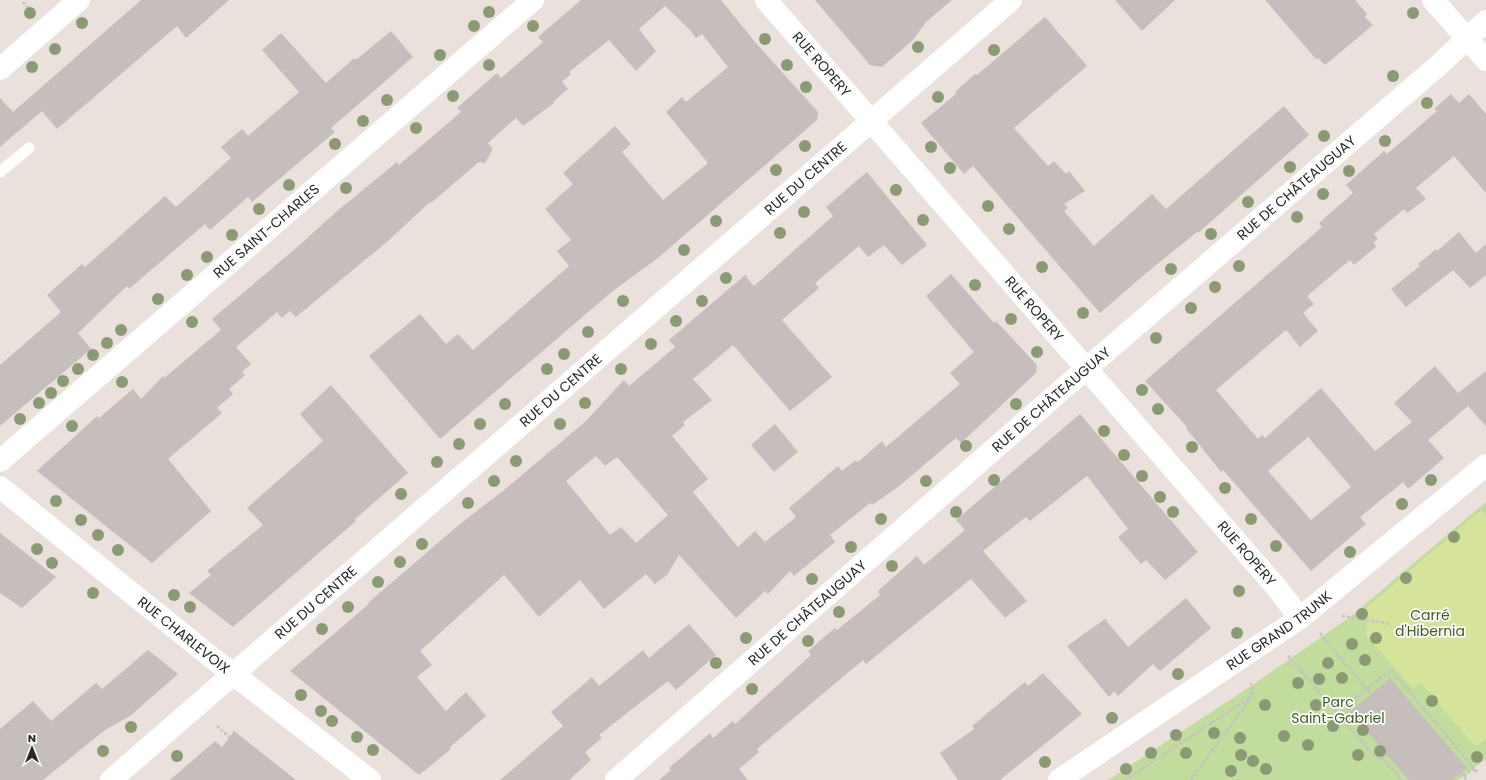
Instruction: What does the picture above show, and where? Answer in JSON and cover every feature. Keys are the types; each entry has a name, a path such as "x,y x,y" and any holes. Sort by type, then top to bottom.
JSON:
{"street":[{"path":"0,69 79,0"},
{"name":"RUE SAINT-CHARLES","path":"0,462 532,0"},
{"name":"RUE ROPERY","path":"766,0 1277,588 1300,618"},
{"name":"RUE DU CENTRE","path":"113,779 232,674 1011,0"},
{"path":"1433,0 1486,60"},
{"name":"RUE DE CHÂTEAUGUAY","path":"616,780 1086,369 1440,64 1486,21"},
{"name":"RUE GRAND TRUNK","path":"1059,780 1300,618 1486,465"},
{"name":"RUE CHARLEVOIX","path":"0,487 232,674 370,780"}],"lane":[{"path":"0,172 29,148"}],"path":[{"path":"23,2 29,9"},
{"path":"1342,616 1390,624"},
{"path":"1320,633 1372,694"},
{"path":"1288,656 1375,757 1382,759 1402,780"},
{"path":"1339,717 1356,704 1353,700 1391,670 1477,772"},
{"path":"1191,780 1251,696 1253,690 1251,683"},
{"path":"1125,780 1251,696"},
{"path":"217,726 229,738"},
{"path":"1382,759 1388,755"},
{"path":"1464,776 1474,768"},
{"path":"1461,773 1467,780"}],"green space":[{"name":"Parc Saint-Gabriel","path":"1486,502 1486,759 1458,780 1108,780 1254,684 1350,617"},
{"name":"Carré d'Hibernia","path":"1481,510 1486,516 1486,739 1475,747 1421,683 1413,689 1367,636 1367,607"}],"building":[{"path":"141,0 229,0 186,38 177,26 57,129 42,111 0,147 0,98 13,112"},
{"path":"581,0 721,0 755,42 818,112 817,120 658,258 614,290 440,439 369,356 420,314 446,344 458,334 473,350 569,266 557,251 571,240 545,209 573,184 563,173 615,126 631,144 622,152 663,200 708,163 666,112 682,97 686,102 728,67 702,34 696,38 689,29 665,6 639,29 656,51 636,71 609,40 569,72 571,74 562,82 568,89 553,102 554,103 523,126 516,118 488,143 493,149 485,163 479,162 431,203 430,202 388,241 296,317 290,311 282,318 277,312 236,347 251,364 242,372 245,375 229,389 233,394 217,408 222,413 168,459 211,511 152,563 37,471 97,416 99,418 133,389 141,399 163,376 164,378 221,330 212,319 295,249 336,212 397,162 399,165 461,112 457,108 497,73 501,78 543,42 538,37"},
{"path":"815,0 952,0 926,22 913,40 882,67 870,65"},
{"path":"1115,0 1175,0 1142,31"},
{"path":"1265,0 1355,0 1367,14 1365,17 1373,25 1325,65 1318,58 1316,59"},
{"path":"1045,17 1087,66 1014,128 1048,166 1054,161 1066,174 1069,171 1085,191 1064,204 1068,208 1064,211 1094,246 1152,194 1166,209 1284,106 1309,135 1198,233 1197,232 1145,274 1100,313 973,166 964,174 921,123 956,94 955,92 975,74 977,75"},
{"path":"391,31 413,57 331,128 335,132 252,202 248,197 210,230 205,224 129,289 127,286 78,333 91,349 0,426 0,365 61,312 47,295 82,264 85,267 165,196 176,207 231,158 221,147 242,129 248,136 299,92 262,50 281,33 326,83 353,59 357,59"},
{"path":"1451,94 1459,103 1469,94 1486,114 1486,193 1454,156 1416,188 1426,199 1407,213 1404,209 1374,234 1378,239 1374,242 1376,247 1354,265 1350,260 1307,296 1314,304 1303,313 1318,331 1300,347 1286,330 1216,390 1258,439 1262,435 1265,438 1321,388 1375,451 1412,422 1394,403 1435,366 1458,393 1486,371 1486,426 1468,406 1428,440 1444,458 1408,489 1403,482 1360,517 1366,524 1311,571 1223,470 1221,472 1186,428 1187,427 1145,381 1322,227 1319,223 1353,193 1346,185 1384,151 1387,154 1437,111 1434,109","holes":["1308,437 1351,487 1311,520 1268,471"]},
{"path":"867,172 927,245 902,265 884,245 868,257 859,246 815,283 819,288 782,320 832,377 790,411 733,345 693,379 712,400 683,422 685,425 672,436 708,479 693,492 738,547 755,531 765,542 796,517 789,508 838,466 842,471 856,460 858,462 882,441 886,447 960,384 950,373 974,352 926,296 951,274 994,323 996,321 1037,365 1036,373 961,443 956,438 898,487 872,505 870,503 830,535 835,542 794,576 790,571 768,594 765,591 736,618 679,555 667,575 655,584 646,574 604,609 580,580 539,617 504,575 420,651 432,665 417,677 446,711 466,692 486,716 449,748 451,749 419,775 290,671 460,524 504,490 586,421 624,380 629,386 675,347 669,340 745,275 754,286 833,216 826,207","holes":["596,456 605,466 617,457 668,515 636,543 621,527 610,535 566,481"]},
{"path":"1459,232 1476,253 1486,244 1486,275 1470,288 1453,270 1406,307 1391,289 1420,266 1418,264 1436,249 1437,251"},
{"path":"331,385 408,473 355,519 356,521 233,627 189,593 211,575 207,571 263,525 247,508 323,441 300,414"},
{"path":"1080,414 1198,552 1165,580 1146,560 1141,564 1118,537 1128,529 1087,476 1030,521 1026,517 983,551 1027,601 1005,618 971,579 866,664 863,660 757,749 759,752 739,769 748,780 659,780 671,770 669,768 710,733 713,738 733,721 735,724 811,655 808,651 835,628 837,630 880,595 878,591 917,556 924,565 965,530 956,520"},
{"path":"775,424 798,452 774,472 751,445"},
{"path":"0,533 56,577 22,608 0,593"},
{"path":"1186,598 1211,628 1160,671 1153,664 1118,696 1114,691 1109,697 1067,646 1105,619 1128,647"},
{"path":"689,624 716,655 676,690 668,681 599,735 602,738 585,752 591,760 569,780 500,780 563,726 551,712 592,677 599,686 643,650 649,658"},
{"path":"148,650 178,674 130,716 105,730 43,780 0,780 0,729 33,701 51,721 96,683 102,689"},
{"path":"1043,673 1082,714 1000,780 958,780 940,753 974,729 972,726 1025,682 1028,686"},
{"path":"1390,678 1467,768 1452,780 1409,780 1350,712"},
{"path":"234,731 296,780 170,780 215,741 222,747"}]}
